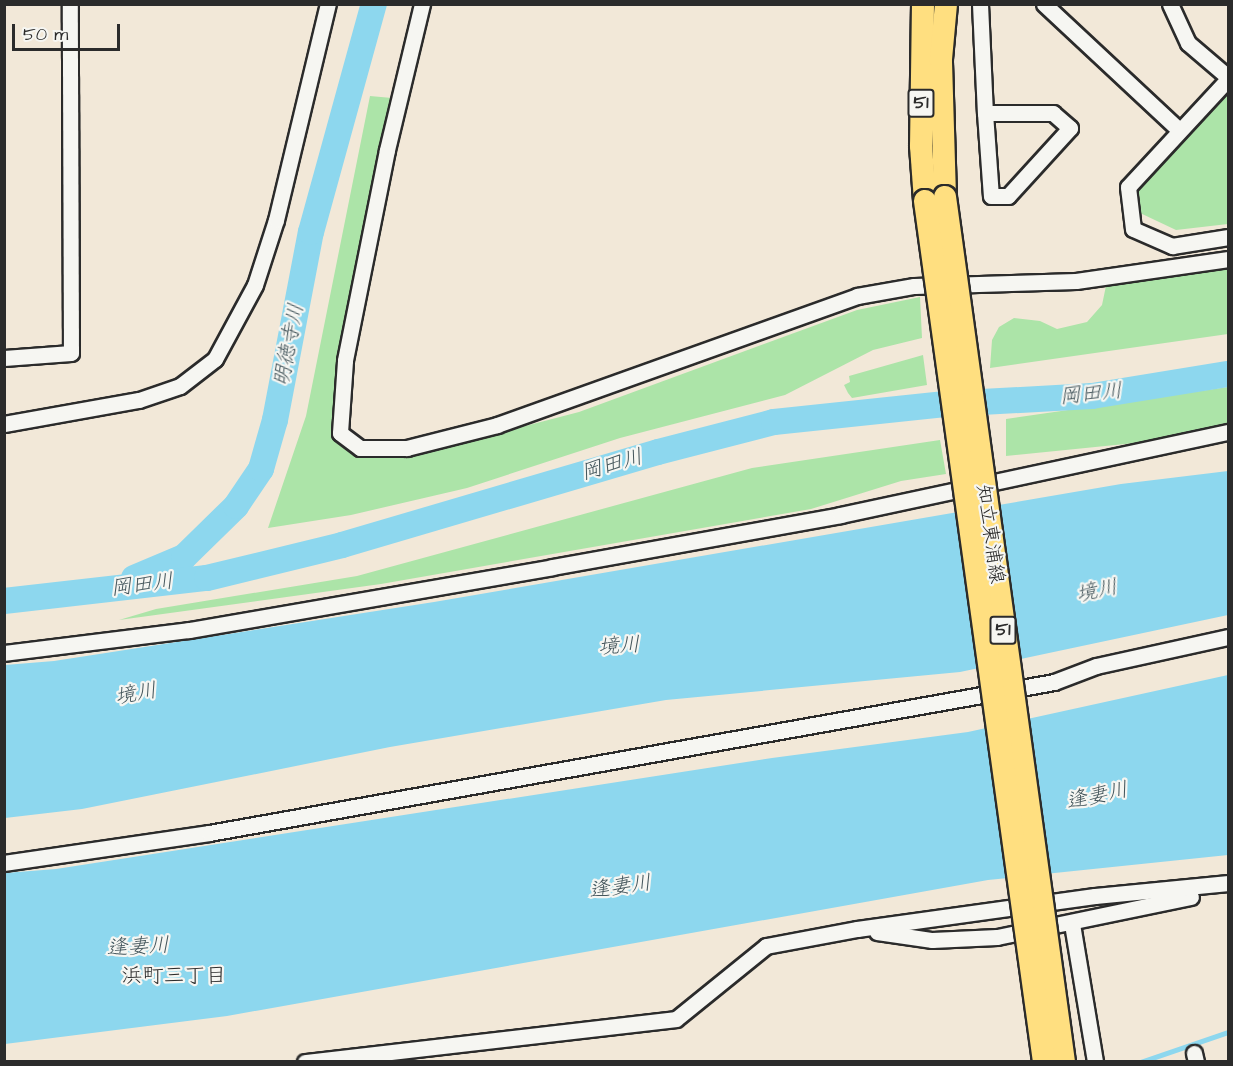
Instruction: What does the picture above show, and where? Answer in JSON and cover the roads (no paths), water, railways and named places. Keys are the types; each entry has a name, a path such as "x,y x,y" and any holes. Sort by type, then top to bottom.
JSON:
{"main road":[{"name":"知立東浦線","path":"923,4 921,146 935,199 1064,1062"},
{"name":"知立東浦線","path":"946,4 941,59 935,199 1044,1062"}],"street":[{"path":"4,358 71,353 70,4"},
{"path":"4,424 139,400 180,386 215,359 255,285 276,220 328,4"},
{"path":"423,4 387,150 345,361 340,433 360,448 407,448 497,425 857,296 914,286 1076,280 1228,259"},
{"path":"980,4 985,113 991,196 1008,196 1070,128 1053,113 985,113"},
{"path":"1044,4 1179,130"},
{"path":"1170,4 1188,43 1228,78 1128,187 1132,229 1172,246 1228,237"},
{"path":"4,653 189,630 840,515 1228,432"},
{"path":"4,863 209,833 1042,685 1096,666 1228,637"},
{"path":"305,1062 676,1019 766,946 857,929 1095,896 1228,883"},
{"path":"857,929 932,940 997,937 1072,924 1228,888"},
{"path":"1072,924 1095,1062"}],"water":[{"name":"境川","path":"1228,471 1228,615 960,672 666,700 390,747 82,809 5,818 5,665 54,661 434,602 1121,484"},
{"name":"逢妻川","path":"1228,675 1228,855 988,880 227,1016 5,1044 5,873 56,869 772,758 968,732"}],"waterway":[{"name":"明徳寺川","path":"134,578 184,557 236,506 261,469 275,420 311,232 374,4"},
{"name":"岡田川","path":"4,601 207,578 342,545 658,452 774,422 945,404 1092,396 1228,374"},
{"path":"1141,1062 1228,1032"}],"district":[{"name":"浜町三丁目","path":"174,976"}]}
